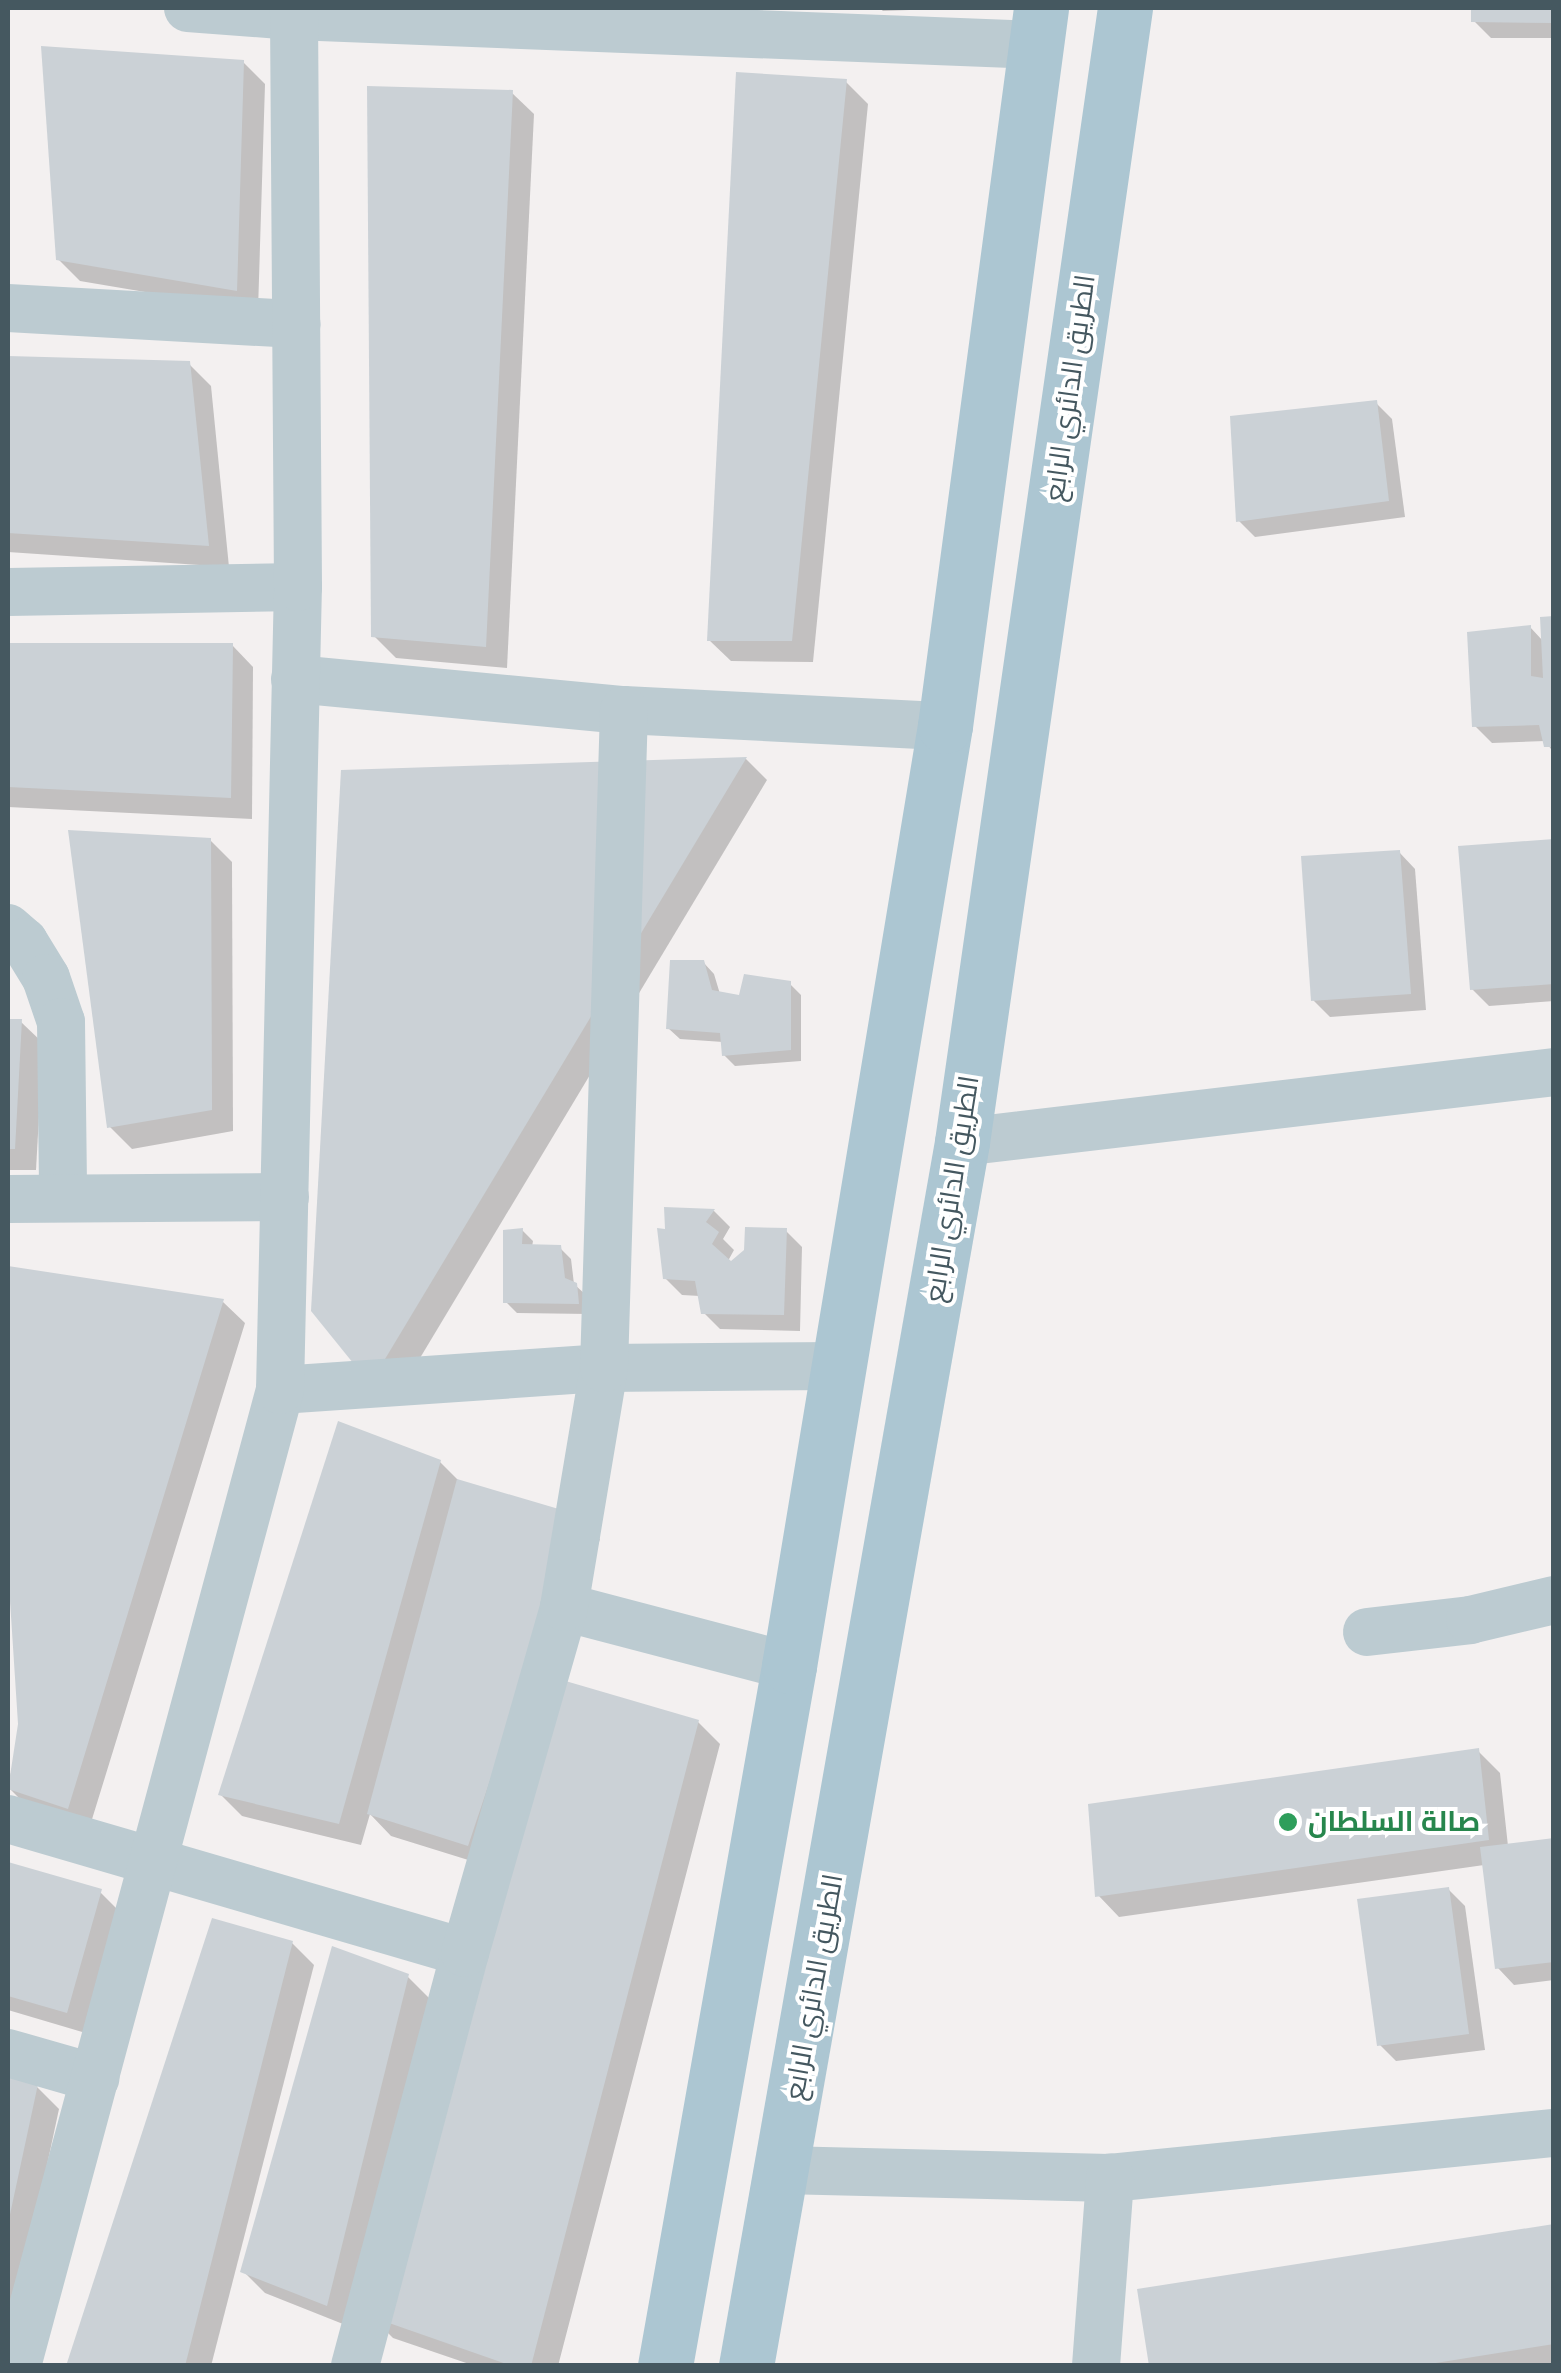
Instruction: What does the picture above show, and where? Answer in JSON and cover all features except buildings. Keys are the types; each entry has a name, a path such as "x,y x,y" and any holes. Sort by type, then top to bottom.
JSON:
{"main road":[{"name":"الطريق الدائري الرابع","path":"746,2366 962,1142 1126,8"},
{"path":"665,2366 790,1666 945,726 1039,26"}],"street":[{"path":"188,8 1039,26"},
{"path":"17,2366 280,1390 298,587 294,12"},
{"path":"8,308 296,324"},
{"path":"8,592 298,587"},
{"path":"295,679 624,710 945,726"},
{"path":"356,2366 465,1953 564,1607 604,1368 624,710"},
{"path":"8,928 24,942 46,978 62,1022 62,1198"},
{"path":"962,1142 1554,1072"},
{"path":"8,1200 285,1196"},
{"path":"280,1390 604,1368 839,1366"},
{"path":"1367,1632 1470,1620 1554,1600"},
{"path":"564,1607 790,1666"},
{"path":"8,1819 152,1865 465,1953"},
{"path":"8,2053 95,2078"},
{"path":"782,2170 1110,2178 1554,2132"},
{"path":"1096,2366 1110,2178"}],"place":[{"name":"صالة السلطان","path":"1288,1822"}]}
